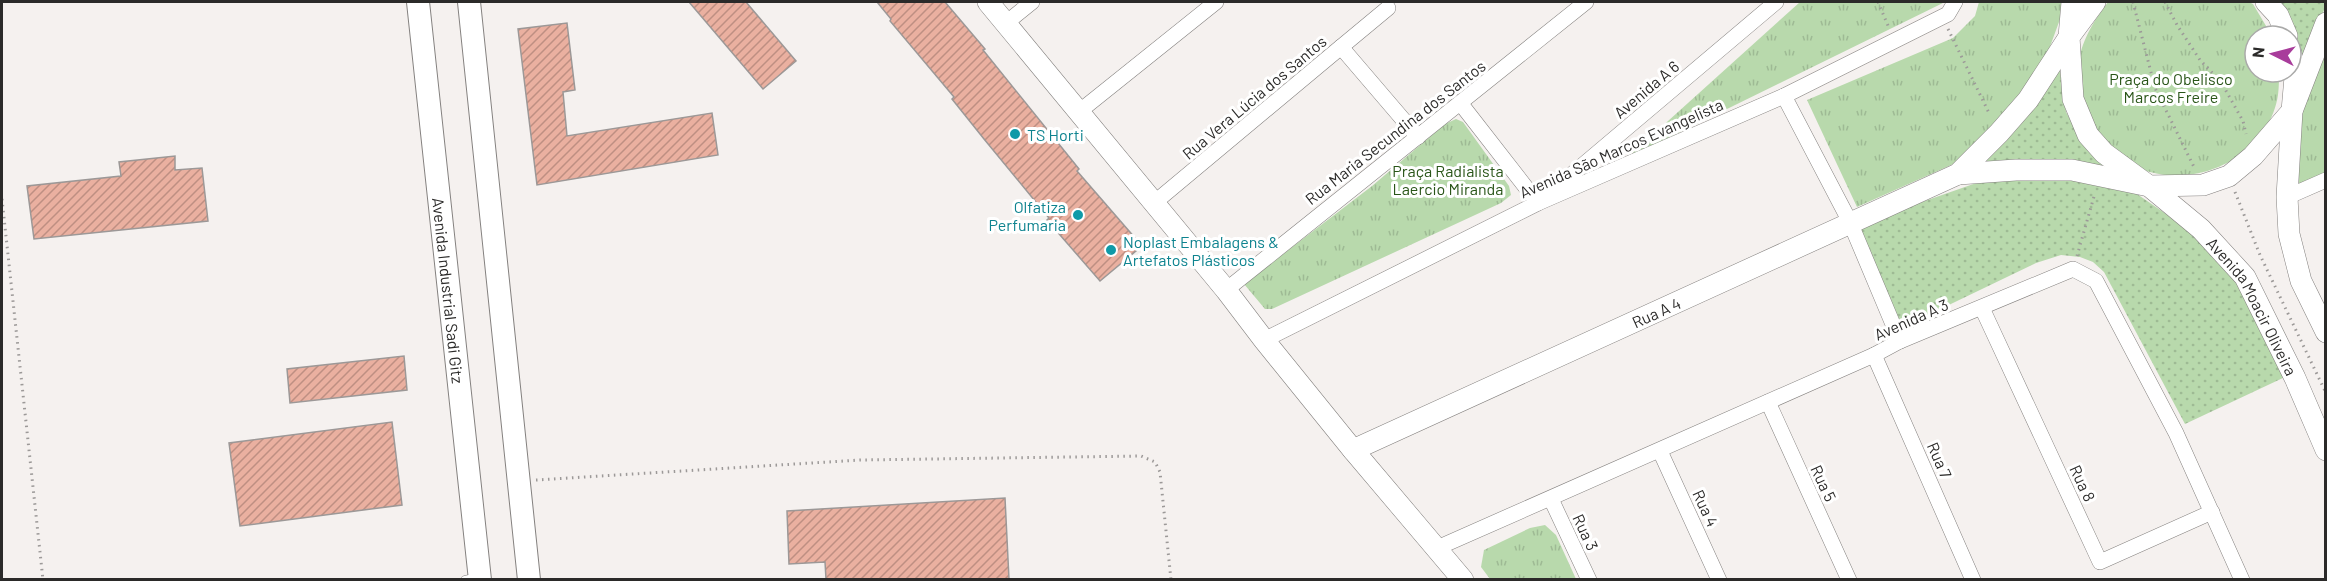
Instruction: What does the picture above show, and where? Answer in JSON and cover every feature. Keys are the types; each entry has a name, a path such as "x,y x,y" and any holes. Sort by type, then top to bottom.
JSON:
{"main road":[{"name":"Avenida Industrial Sadi Gitz","path":"418,2 475,579"},
{"path":"469,2 529,579"}],"street":[{"path":"988,2 1226,290 1353,450 1463,579"},
{"path":"1006,23 1032,2"},
{"path":"1080,111 1216,2"},
{"name":"Rua Maria Secundina dos Santos","path":"1226,290 1586,2"},
{"name":"Avenida A 6","path":"1538,203 1776,2"},
{"name":"Avenida São Marcos Evangelista","path":"1264,340 1538,203 1784,96 1948,14 1955,2"},
{"path":"2069,37 2072,2"},
{"name":"Rua A 4","path":"1958,174 2028,100 2094,2"},
{"path":"2266,2 2278,15 2282,24"},
{"path":"1341,47 1389,4"},
{"path":"2149,186 2203,185 2229,176 2253,156 2292,111 2325,23"},
{"name":"Avenida Moacir Oliveira","path":"2069,37 2073,99 2088,135 2104,153 2201,228 2245,277 2295,378 2325,450"},
{"name":"Rua Vera Lúcia dos Santos","path":"1154,203 1341,47 1418,137"},
{"path":"2294,84 2287,196 2289,234 2301,280 2325,332"},
{"path":"1784,96 1850,222 1900,341"},
{"path":"1461,104 1538,203"},
{"name":"Rua A 4","path":"1353,450 1958,174 2016,170 2072,170 2149,186"},
{"path":"2287,196 2325,180"},
{"path":"2073,269 2096,281 2176,434 2242,579"},
{"name":"Avenida A 3","path":"1437,548 1660,451 1874,355 1900,341 2073,269"},
{"name":"Rua 8","path":"1982,308 2100,562 2212,512"},
{"name":"Rua 7","path":"1874,355 1973,579"},
{"name":"Rua 5","path":"1768,402 1849,579"},
{"name":"Rua 4","path":"1660,451 1719,579"},
{"name":"Rua 3","path":"1551,499 1589,579"}],"path":[{"path":"1878,2 1894,41"},
{"path":"2133,2 2155,88 2203,185"},
{"path":"2165,2 2200,60 2221,82 2243,121 2253,156"},
{"path":"1942,17 1999,133"},
{"path":"2073,269 2101,175"},
{"path":"2229,176 2260,255 2325,393"},
{"path":"2,199 43,579"},
{"path":"519,481 860,460 1141,456 1155,462 1160,472 1171,579"}],"green space":[{"path":"1800,2 1945,2 1627,158"},
{"path":"1979,2 2064,2 2063,11 2044,63 2015,109 1960,161 1857,207 1807,100 1953,38 1975,16"},
{"name":"Praça do Obelisco Marcos Freire","path":"2108,2 2249,2 2253,4 2265,24 2243,24 2243,84 2279,84 2272,116 2262,134 2248,149 2231,161 2212,170 2192,174 2171,175 2150,172 2120,157 2096,132 2082,100 2078,84 2079,58 2088,32"},
{"path":"2279,2 2325,2 2325,8 2303,55 2303,24 2290,24"},
{"path":"2325,53 2325,175 2294,190 2296,143 2306,95"},
{"path":"2059,64 2066,112 2087,149 2110,169 1973,167"},
{"name":"Praça Radialista Laercio Miranda","path":"1456,119 1463,122 1509,186 1511,195 1501,203 1272,309 1265,309 1244,284 1372,186 1445,124"},
{"path":"2023,175 2112,183 2137,194 2201,238 2247,296 2285,377 2185,424 2104,272 2093,262 2080,257 2061,255 2036,263 1901,328 1859,224 1982,181"},
{"path":"1545,525 1556,535 1576,579 1490,579 1481,567 1484,550 1530,528"}],"building":[{"path":"689,2 746,2 796,61 763,89"},
{"path":"877,2 945,2 1079,169 1077,171 1142,246 1100,281 1047,220 1049,218"},
{"path":"567,23 575,90 563,92 567,136 712,113 718,155 537,185 518,29"},
{"path":"175,156 175,170 202,168 208,221 34,239 27,186 121,176 119,162"},
{"path":"404,356 407,390 290,403 287,369"},
{"path":"392,422 402,505 240,526 229,443"},
{"path":"1005,498 1009,579 826,579 825,562 789,564 787,511"}],"place":[{"name":"TS Horti","path":"1015,134"},
{"name":"Olfatiza Perfumaria","path":"1078,215"},
{"name":"Noplast Embalagens & Artefatos Plásticos","path":"1111,250"}]}
